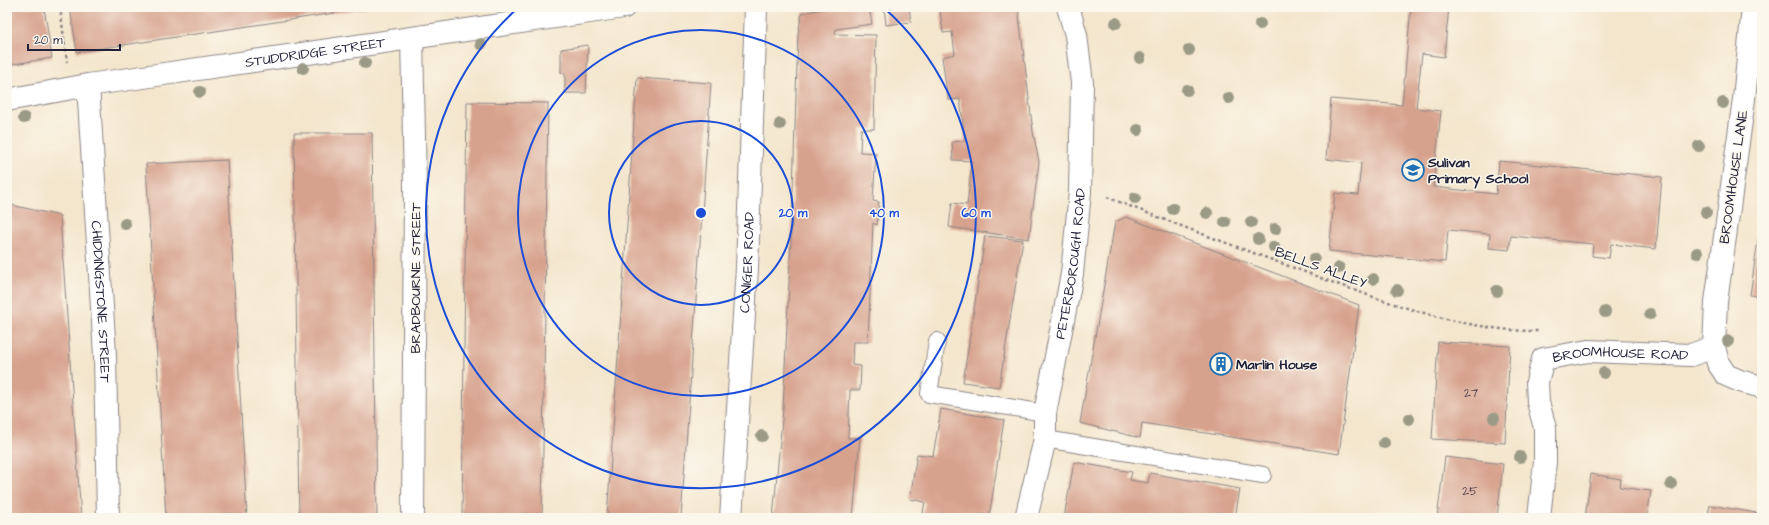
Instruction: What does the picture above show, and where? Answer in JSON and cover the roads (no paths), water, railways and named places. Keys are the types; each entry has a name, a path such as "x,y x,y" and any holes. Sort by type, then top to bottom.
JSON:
{"street":[{"name":"STUDDRIDGE STREET","path":"7,100 88,85 624,7"},
{"name":"CONIGER ROAD","path":"731,518 747,268 756,7"},
{"name":"PETERBOROUGH ROAD","path":"1026,518 1045,439 1045,413 1072,274 1080,192 1082,83 1076,35 1068,7"},
{"name":"BROOMHOUSE LANE","path":"1756,12 1716,302 1714,346 1718,363 1726,375 1740,381 1762,387"},
{"name":"BRADBOURNE STREET","path":"412,38 415,185 413,518"},
{"name":"CHIDDINGSTONE STREET","path":"88,85 105,355 108,518"},
{"name":"BROOMHOUSE ROAD","path":"1539,518 1544,462 1545,428 1538,402 1537,382 1543,359 1588,351 1691,355 1714,346"}],"lane":[{"path":"937,341 929,394 1045,413"},
{"path":"1045,439 1263,475"}],"place":[{"name":"Sulivan Primary School","path":"1413,170"},
{"name":"Marlin House","path":"1221,364"}]}
